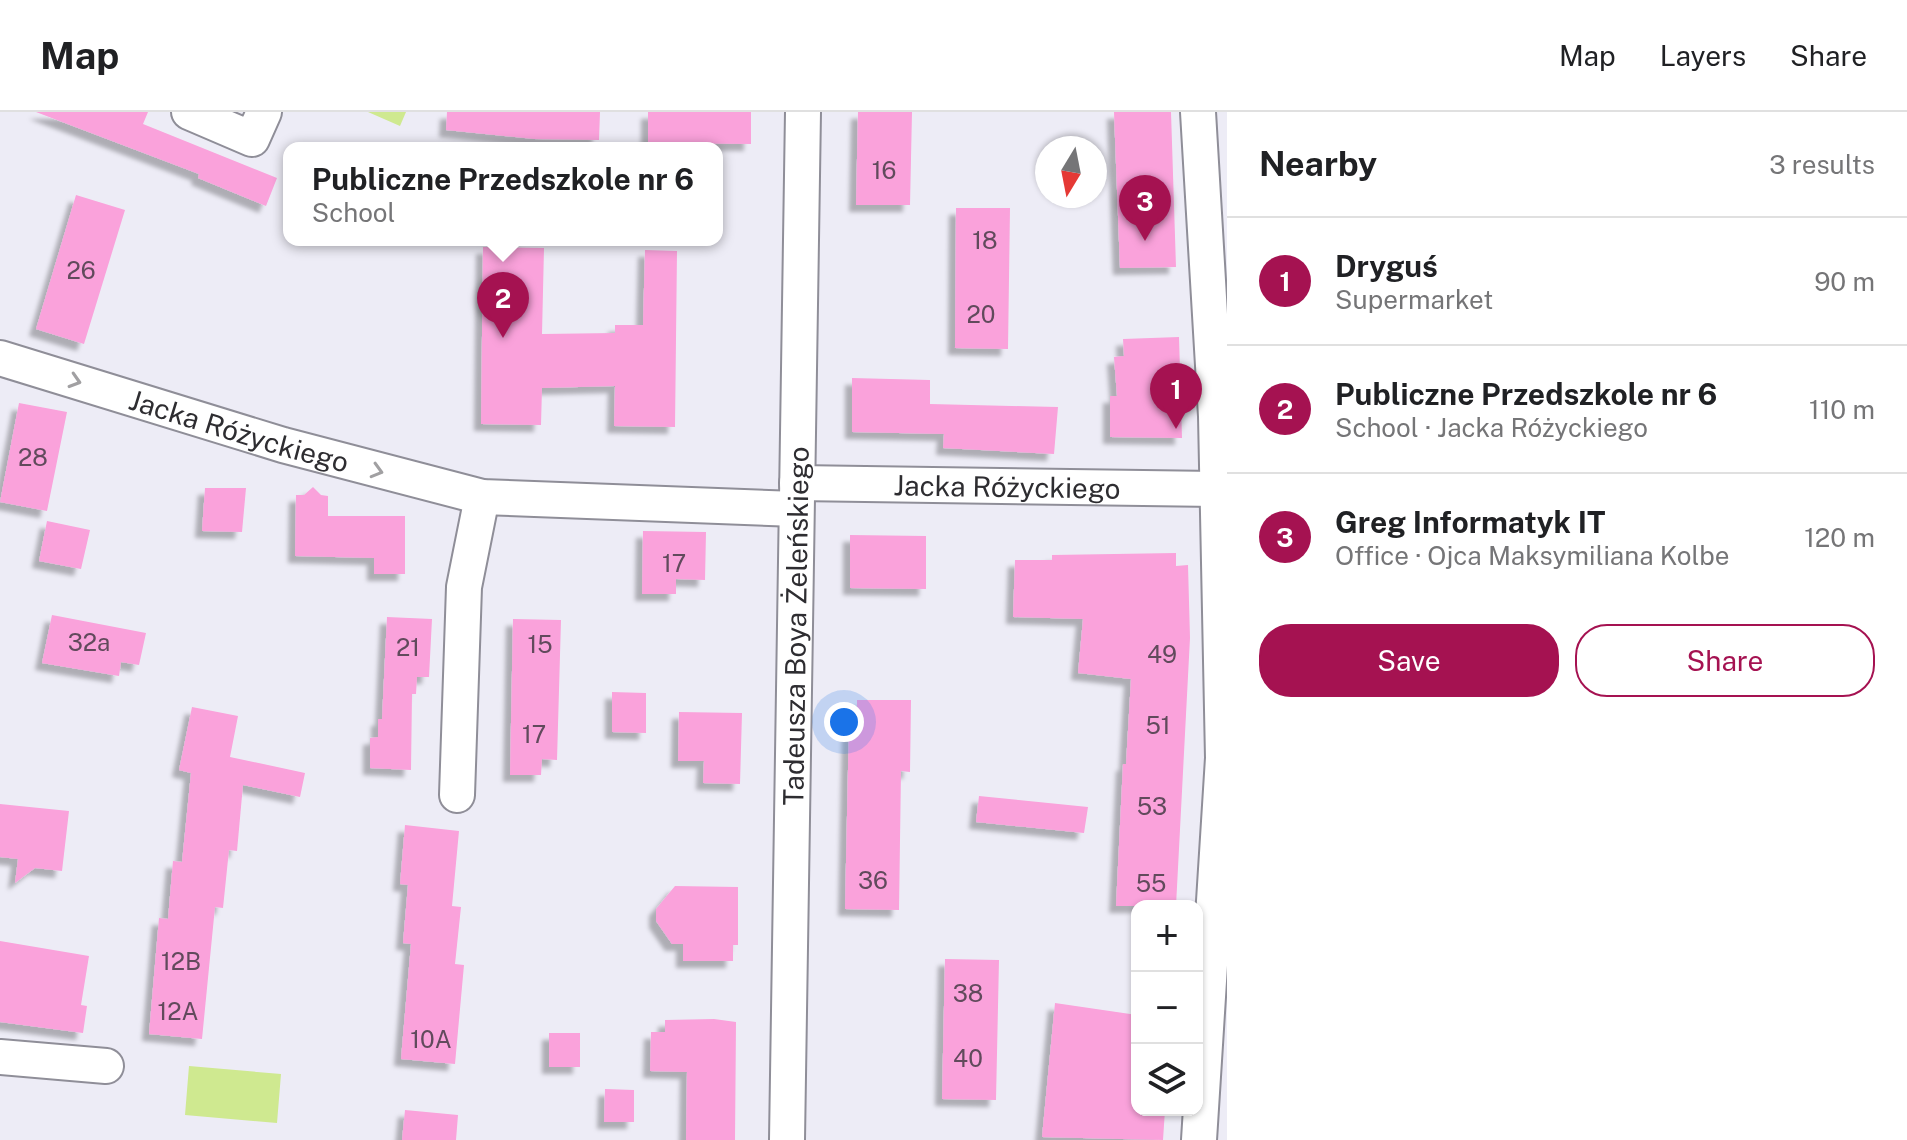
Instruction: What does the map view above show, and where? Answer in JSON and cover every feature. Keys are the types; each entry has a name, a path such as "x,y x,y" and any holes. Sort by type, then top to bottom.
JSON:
{"street":[{"path":"189,112 252,139 264,112"},
{"name":"Tadeusza Boya Żeleńskiego","path":"787,1140 803,112"},
{"path":"1198,112 1220,493 1223,758 1199,1140"},
{"name":"Jacka Różyckiego","path":"0,358 283,445 482,497 1220,493"},
{"path":"457,795 464,587 482,497"},
{"path":"0,1057 106,1066"}],"green space":[{"path":"368,112 406,112 400,126"},
{"path":"189,1066 281,1074 277,1123 185,1115"}],"building":[{"path":"36,112 148,112 143,124 277,178 266,206 198,178 199,174"},
{"path":"447,112 600,112 599,140 534,139 446,130"},
{"path":"648,112 751,112 751,144 648,142"},
{"path":"858,112 912,112 910,205 856,205"},
{"path":"1114,112 1171,112 1176,267 1120,268"},
{"path":"76,195 125,210 84,344 36,329"},
{"path":"956,208 1010,208 1008,349 955,348"},
{"path":"483,247 544,248 542,334 615,333 615,325 643,325 645,250 677,251 675,427 614,426 615,386 542,388 541,425 481,424"},
{"path":"1179,337 1182,438 1110,437 1110,396 1117,396 1114,357 1124,356 1123,339"},
{"path":"852,378 930,380 930,404 1058,407 1054,454 943,448 944,434 852,432"},
{"path":"19,403 67,412 47,511 0,502"},
{"path":"313,487 321,495 328,496 328,516 405,516 405,574 374,574 374,558 295,556 296,495 304,495"},
{"path":"205,488 246,488 242,532 202,531"},
{"path":"47,521 90,530 81,569 39,561"},
{"path":"643,531 706,532 705,580 676,579 676,594 642,594"},
{"path":"850,535 926,536 926,589 850,588"},
{"path":"1176,553 1176,566 1188,565 1190,638 1176,900 1131,900 1131,906 1116,906 1131,679 1078,673 1083,619 1013,617 1015,560 1052,560 1052,555"},
{"path":"52,615 146,633 139,665 121,662 119,676 42,663"},
{"path":"387,617 432,619 429,677 417,677 416,694 412,694 411,770 370,768 370,738 378,737 378,719 382,719"},
{"path":"513,619 561,620 557,760 542,759 541,775 510,775"},
{"path":"612,692 646,693 646,733 612,732"},
{"path":"857,700 911,700 910,772 901,771 899,910 845,909 849,723 857,723"},
{"path":"192,707 238,716 230,757 305,773 300,797 243,785 237,851 229,850 223,908 215,907 202,1039 149,1034 159,918 168,919 173,861 182,862 191,773 179,770"},
{"path":"679,712 742,713 740,784 703,783 704,761 678,761"},
{"path":"979,796 1088,807 1084,833 976,822"},
{"path":"0,804 69,811 62,871 35,868 15,883 18,859 0,857"},
{"path":"405,825 459,831 452,906 461,907 455,964 464,965 455,1064 401,1059 411,944 403,943 408,885 400,884"},
{"path":"675,886 738,887 738,945 733,945 733,961 683,961 683,944 672,944 656,921 656,909"},
{"path":"0,941 89,956 81,1005 87,1006 83,1033 0,1022"},
{"path":"945,959 999,960 996,1100 942,1099"},
{"path":"1055,1003 1131,1014 1131,1116 1165,1116 1163,1140 1042,1137"},
{"path":"665,1020 736,1022 735,1140 686,1140 687,1072 650,1071 651,1032 665,1032"},
{"path":"549,1033 580,1033 580,1067 549,1067"},
{"path":"605,1089 634,1090 634,1122 604,1122"},
{"path":"405,1110 458,1115 456,1140 402,1140"}],"place":[{"name":"Greg Informatyk IT","path":"1145,241"},
{"name":"Publiczne Przedszkole nr 6","path":"503,338"},
{"name":"Dryguś","path":"1176,429"}]}
